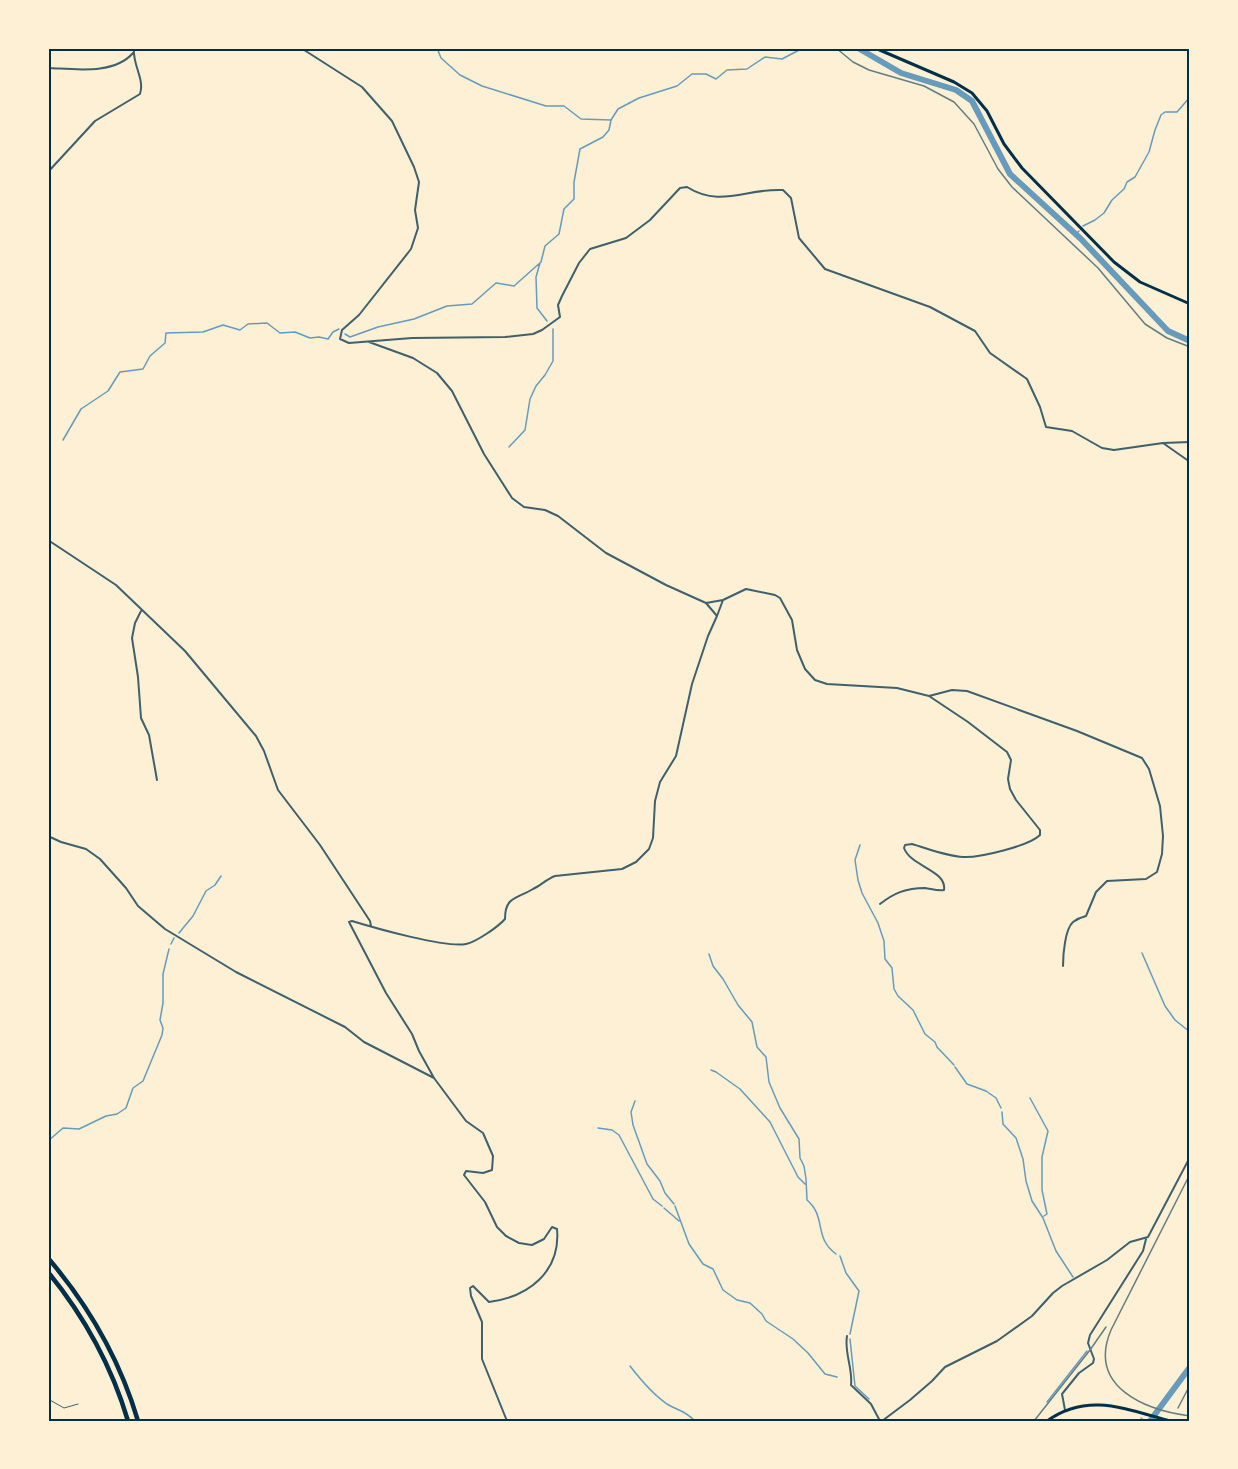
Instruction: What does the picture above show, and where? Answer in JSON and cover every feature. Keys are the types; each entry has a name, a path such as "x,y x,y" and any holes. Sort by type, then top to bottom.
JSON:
{"highway":[{"path":"48,1258 83,1303 107,1344 138,1421"},
{"path":"50,1274 100,1350 128,1421"}],"main road":[{"path":"875,48 957,84 972,93 987,111 1009,152 1022,168 1113,261 1140,282 1190,304"},
{"path":"1047,1421 1065,1410 1099,1403 1170,1421"}],"street":[{"path":"48,172 95,121 140,94 142,88 133,53 134,48"},
{"path":"301,48 362,87 375,100 392,121 419,182 415,210 418,228 411,249 359,315 342,330 340,339 349,343 412,338 505,337 533,334 560,317 558,305 579,263 590,249 626,238 650,220 680,188 687,187 697,193 722,198 770,189 783,190 791,198 799,238 825,268 930,307 975,331 990,353 1027,379 1046,427 1072,431 1102,448 1114,450 1163,442 1190,442"},
{"path":"48,68 80,69 111,66 124,61 133,53"},
{"path":"369,342 413,358 437,373 452,391 484,454 512,498 524,507 545,510 558,516 606,553 706,603 717,616"},
{"path":"1163,442 1190,462"},
{"path":"48,540 108,578 185,651 256,736 279,790 325,852 371,926"},
{"path":"706,603 723,600 746,589 775,595 780,598 792,620 797,650 805,669 816,680 827,684 897,688 929,696 1007,752 1011,760 1008,779 1010,789 1040,830 1040,836 1035,841 1010,849 967,857 912,844 905,845 904,849 908,855 922,867 942,877 945,883 944,890 904,890 895,893 880,904"},
{"path":"507,1421 482,1359 482,1322 470,1288 475,1287 489,1302 508,1298 532,1286 546,1272 555,1257 557,1229 552,1227 544,1239 532,1245 519,1243 506,1236 497,1227 485,1202 464,1175 466,1171 483,1173 492,1170 494,1161 490,1148 481,1131 466,1121 434,1078 412,1034 386,993 348,924 352,921 451,945 468,944 505,919 505,908 511,899 534,889 548,879 555,876 622,869 636,862 649,849 653,838 657,791 676,756 692,684 723,600"},
{"path":"141,611 135,623 132,638 141,718 149,735 157,780"},
{"path":"929,696 952,690 967,691 1077,731 1142,758 1149,769 1160,806 1163,836 1162,854 1157,872 1146,879 1107,881 1096,892 1086,916 1076,919 1070,925 1062,953 1063,966"},
{"path":"48,836 86,849 100,859 126,888 138,906 165,929 236,972 345,1027 364,1042 434,1078"},
{"path":"847,1336 847,1359 851,1373 851,1385 871,1404 881,1421 910,1400 945,1367 997,1341 1032,1316 1062,1286 1107,1260 1130,1242 1146,1238 1190,1157"},
{"path":"1065,1410 1062,1394 1079,1373 1092,1363 1094,1359 1089,1343 1090,1335 1143,1251 1146,1238"}],"lane":[{"path":"48,1399 64,1408 78,1404"}],"waterway":[{"path":"437,48 441,58 460,75 482,86 546,106 564,106 581,119 611,120"},
{"path":"345,334 350,337 378,327 414,319 447,306 472,304 496,283 514,286 541,262 545,246 559,234 564,209 574,199 574,182 580,149 603,137 609,130 611,120 618,109 639,98 677,86 692,74 706,74 716,79 727,70 747,69 765,57 782,59 803,48"},
{"path":"858,48 901,73 956,90 972,101 1010,174 1081,239 1168,331 1190,341"},
{"path":"1083,226 1104,213 1127,182 1135,177 1149,152 1161,115 1165,112 1177,112 1190,97"},
{"path":"1076,234 1079,231"},
{"path":"540,263 536,277 537,308 547,321"},
{"path":"63,440 81,409 108,391 120,372 143,369 150,356 165,343 166,333 203,332 223,325 240,330 248,324 267,323 280,333 295,332 310,338 328,339 333,332 339,329"},
{"path":"509,447 525,430 530,399 553,361 553,329"},
{"path":"860,845 855,860 858,880 884,941 885,959 892,968 894,989 913,1010 925,1034 935,1042 954,1065"},
{"path":"179,933 193,916 206,891 215,885 221,876"},
{"path":"171,944 174,938"},
{"path":"48,1141 63,1128 79,1129 106,1116 117,1114 126,1108 133,1088 143,1081 162,1035 163,1028 160,1020 163,1003 163,974 169,949"},
{"path":"1142,953 1165,1006 1175,1020 1190,1032"},
{"path":"709,954 713,966 752,1022 757,1047 766,1057 769,1082 780,1108 799,1139 807,1200 817,1213 825,1241 836,1254"},
{"path":"955,1067 967,1084 986,1091 996,1098 1001,1108"},
{"path":"711,1070 740,1089 770,1122 798,1177 805,1184"},
{"path":"1030,1098 1048,1131 1042,1157 1042,1190 1047,1214 1044,1216"},
{"path":"635,1101 631,1112 633,1125 647,1164 674,1204"},
{"path":"1002,1112 1003,1124 1016,1138 1032,1201 1043,1218 1056,1251 1073,1277"},
{"path":"598,1128 612,1130 619,1135 653,1199 662,1206"},
{"path":"675,1206 689,1244 703,1264 713,1269 723,1290 737,1300 750,1303 766,1321 793,1339 808,1353 825,1374 837,1377"},
{"path":"664,1208 679,1221"},
{"path":"840,1256 846,1273 859,1291 850,1334"},
{"path":"850,1339 855,1386 869,1399"},
{"path":"1047,1402 1087,1351"},
{"path":"630,1366 662,1400 695,1421"},
{"path":"1150,1421 1190,1367"},
{"path":"1141,1418 1144,1421"}],"railway":[{"path":"836,48 853,62 869,70 924,86 954,102 974,124 998,169 1012,187 1098,268 1145,324 1167,338 1190,347"},
{"path":"1188,1178 1111,1330 1106,1350 1107,1367 1114,1381 1125,1392 1155,1408 1190,1416"},
{"path":"1034,1421 1106,1327"},
{"path":"1178,1408 1190,1385"}]}
